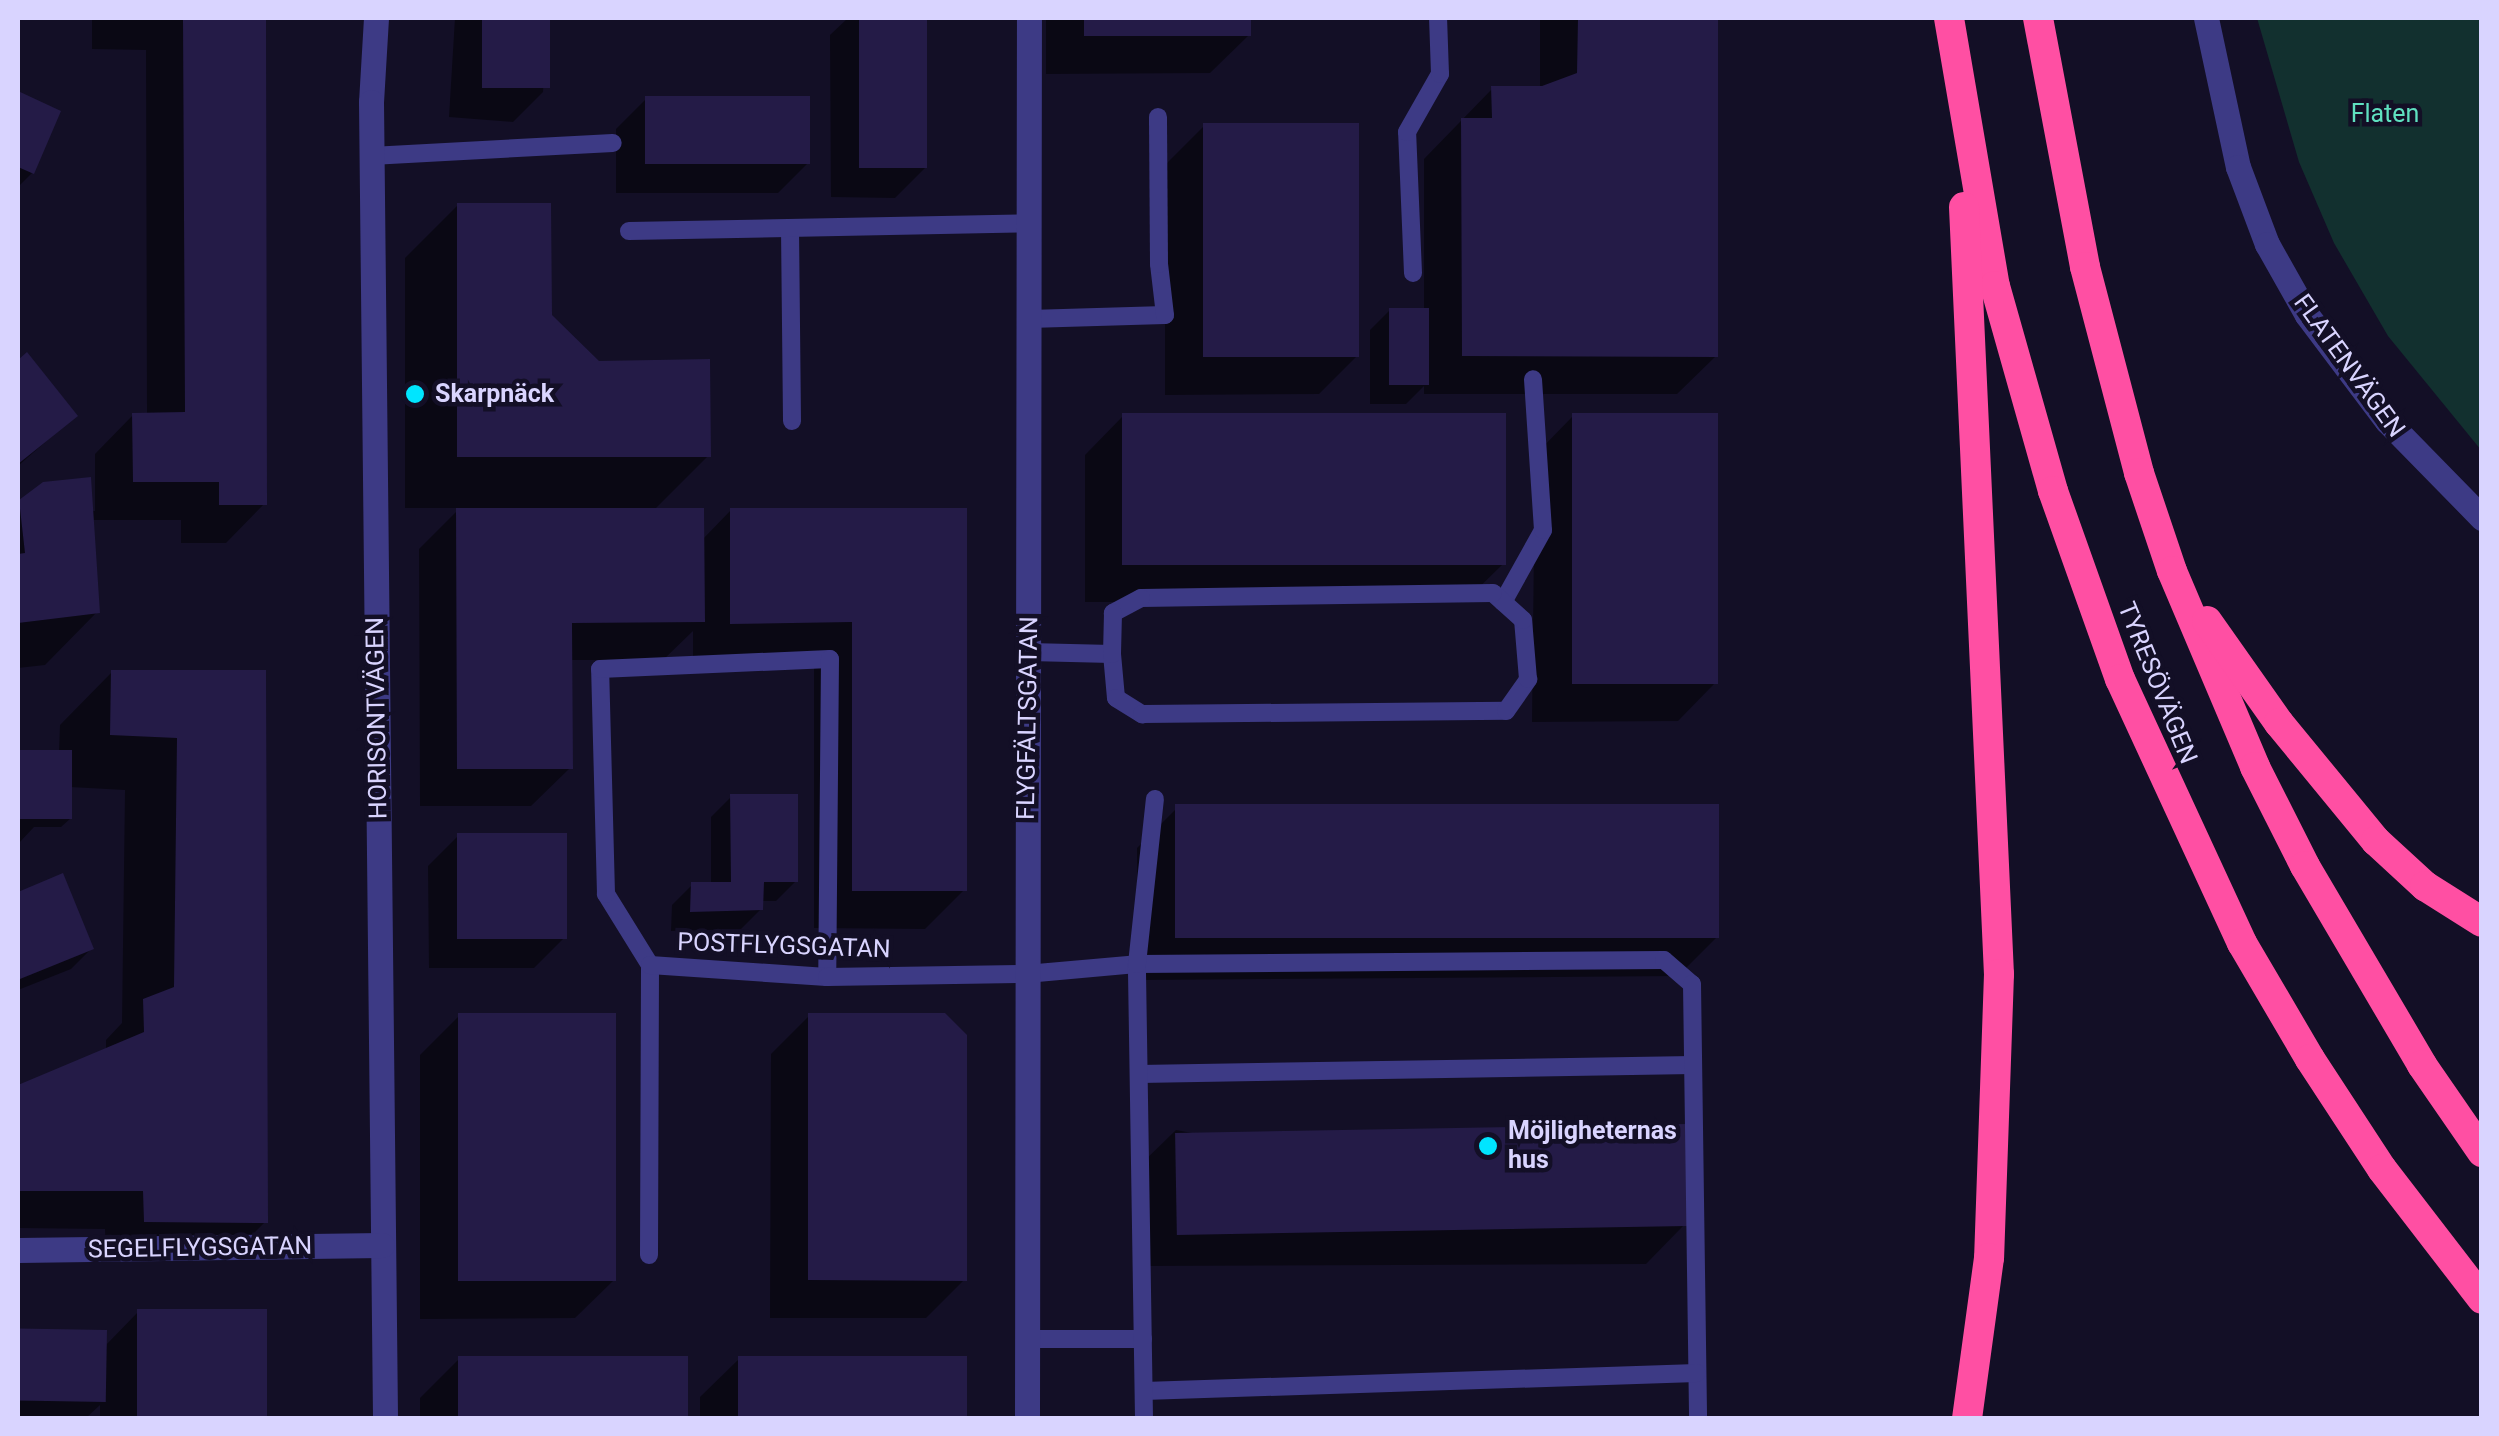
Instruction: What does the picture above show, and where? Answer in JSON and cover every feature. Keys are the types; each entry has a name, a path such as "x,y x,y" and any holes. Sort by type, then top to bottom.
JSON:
{"highway":[{"name":"TYRESÖVÄGEN","path":"1949,18 1994,286 2053,492 2134,712 2242,943 2310,1058 2382,1169 2482,1299"},
{"path":"2038,18 2085,267 2139,472 2172,571 2254,767 2306,866 2422,1065 2482,1152"},
{"path":"1959,94 2000,974 1990,1258 1967,1418"},
{"path":"2172,571 2344,805 2425,886 2482,922"}],"street":[{"name":"HORISONTVÄGEN","path":"376,18 371,156 385,1418"},
{"name":"FLYGFÄLTSGATAN","path":"1027,1418 1029,18"},
{"name":"FLATENVÄGEN","path":"2206,18 2238,167 2283,272 2307,315 2387,422 2482,518"},
{"name":"SEGELFLYGSGATAN","path":"18,1250 382,1245"}],"lane":[{"path":"1412,273 1408,132 1440,74 1438,18"},
{"path":"1029,319 1165,315 1159,264 1158,117"},
{"path":"371,156 613,143"},
{"path":"629,232 1028,223"},
{"path":"790,229 792,421"},
{"path":"1502,602 1543,530 1533,379"},
{"path":"1493,593 1502,602 1523,620 1528,680 1506,712 1142,714 1116,698 1113,613 1141,598 1493,593"},
{"path":"1029,652 1112,654"},
{"path":"650,965 606,894 600,669 830,659 827,977"},
{"path":"1144,1418 1137,964 1155,799"},
{"name":"POSTFLYGSGATAN","path":"649,1255 650,965 827,977 1026,974 1137,964 1664,960 1692,984 1698,1418"},
{"path":"1139,1074 1694,1065"},
{"path":"1027,1339 1143,1339"},
{"path":"1144,1391 1697,1373"}],"green space":[{"name":"Flaten","path":"2257,18 2481,18 2481,450 2388,336 2334,243 2299,162"}],"building":[{"path":"183,18 266,18 267,505 219,505 219,482 133,482 132,413 185,412"},
{"path":"482,18 550,18 550,88 482,88"},
{"path":"859,18 927,18 927,168 859,168"},
{"path":"1084,18 1251,18 1251,36 1084,36"},
{"path":"1578,18 1718,18 1718,357 1462,356 1461,118 1492,118 1491,86 1542,86 1577,73"},
{"path":"18,91 61,111 34,174 18,167"},
{"path":"645,96 810,96 810,164 645,164"},
{"path":"1203,123 1359,123 1359,357 1203,357"},
{"path":"457,203 551,203 552,315 599,361 710,359 711,457 457,457"},
{"path":"1389,308 1429,308 1429,385 1389,385"},
{"path":"27,352 78,416 18,464 18,360"},
{"path":"1122,413 1506,413 1506,565 1122,565"},
{"path":"1572,413 1718,413 1718,684 1572,684"},
{"path":"91,477 100,613 18,623 18,554 25,553 19,500 43,482"},
{"path":"456,508 704,508 705,622 572,623 573,769 457,769"},
{"path":"730,508 967,508 967,891 852,891 852,622 730,624"},
{"path":"111,670 266,670 268,1223 144,1222 143,1191 18,1191 18,1085 144,1032 143,999 174,987 177,738 110,735"},
{"path":"18,750 72,750 72,819 18,819"},
{"path":"730,794 798,794 798,882 764,882 763,910 690,912 691,882 731,882"},
{"path":"1175,804 1719,804 1719,938 1175,938"},
{"path":"457,833 567,833 567,939 457,939"},
{"path":"63,873 94,949 20,979 18,892"},
{"path":"458,1013 616,1013 616,1281 458,1281"},
{"path":"808,1013 945,1013 967,1035 967,1281 808,1280"},
{"path":"1686,1124 1688,1226 1177,1235 1175,1133"},
{"path":"137,1309 267,1309 267,1418 137,1418"},
{"path":"18,1328 107,1330 106,1402 18,1400"},
{"path":"458,1356 688,1356 688,1418 458,1418"},
{"path":"738,1356 967,1356 967,1418 738,1418"}],"place":[{"name":"Skarpnäck","path":"415,394"},
{"name":"Möjligheternas hus","path":"1488,1146"}]}
